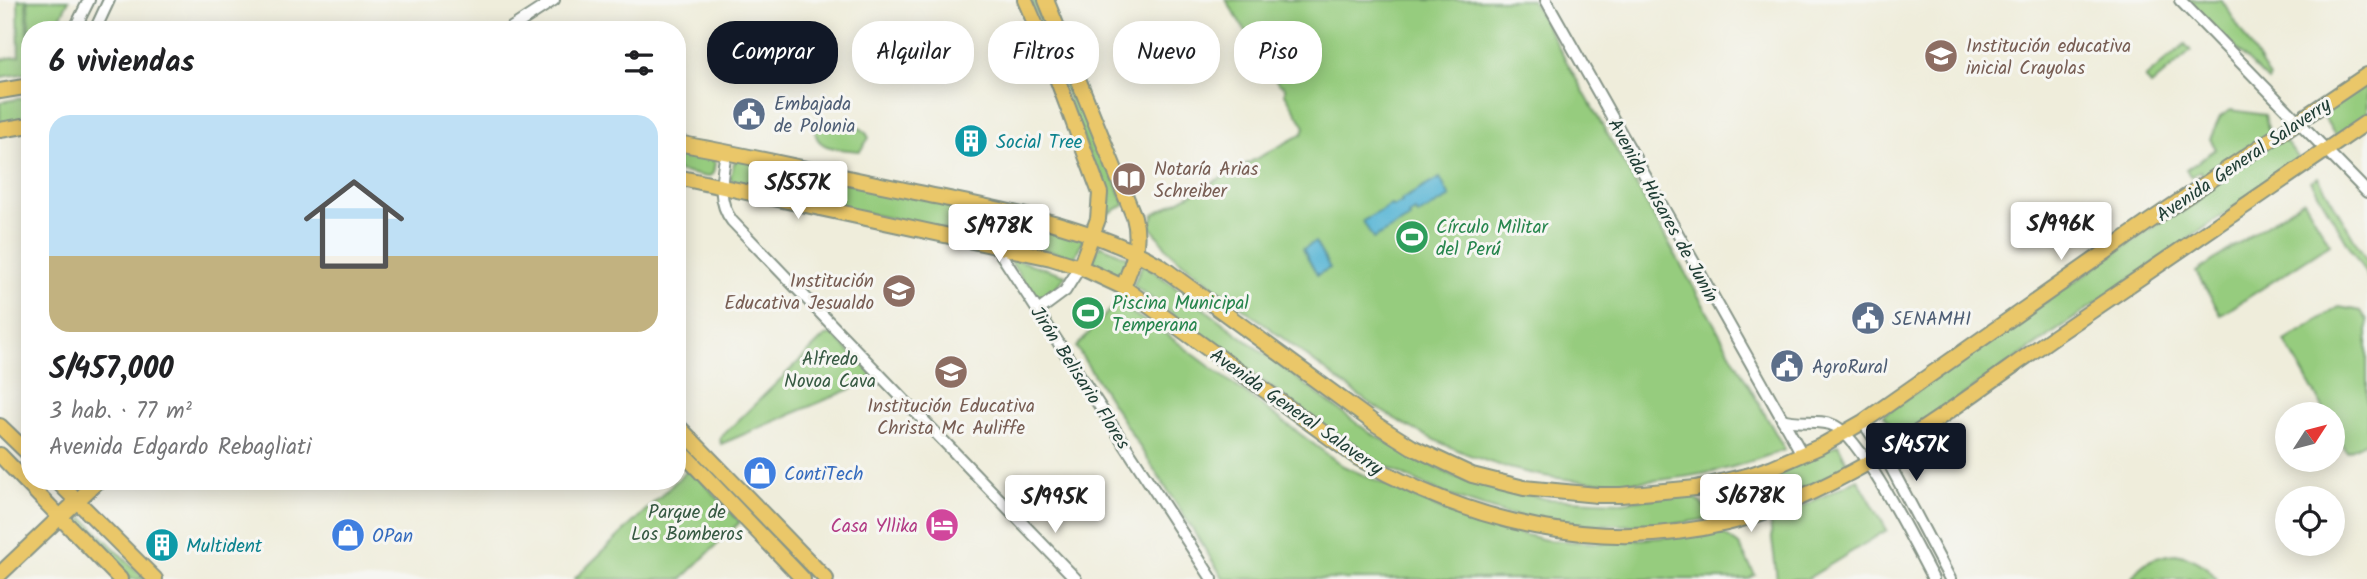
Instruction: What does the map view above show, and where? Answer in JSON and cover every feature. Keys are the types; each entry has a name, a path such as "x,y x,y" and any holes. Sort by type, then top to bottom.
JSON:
{"main road":[{"path":"1025,0 1099,190 1100,211 1080,267"},
{"path":"1045,0 1134,217 1138,237 1136,252 1123,287"},
{"name":"Avenida General Salaverry","path":"686,145 981,206 1093,234 1159,265 1377,425 1423,452 1463,471 1524,488 1621,495 1653,493 1751,475 1845,433 2144,225 2367,75"},
{"path":"0,91 21,88"},
{"name":"Avenida General Salaverry","path":"686,179 995,245 1080,267 1123,287 1358,458 1418,490 1472,511 1508,521 1554,530 1609,534 1707,527 1744,518 1789,502 1868,463 2367,122"},
{"path":"0,130 21,126"},
{"path":"0,426 21,446"},
{"path":"686,434 825,579"},
{"path":"0,455 21,477"},
{"path":"686,456 803,579"},
{"path":"33,490 120,579"},
{"path":"66,490 156,579"},
{"path":"0,575 88,490"}],"street":[{"path":"99,21 109,0"},
{"path":"522,21 554,0"},
{"name":"Avenida Húsares de Junín","path":"1546,0 1802,454"},
{"path":"2180,0 2367,192"},
{"path":"79,21 87,5 100,18"},
{"path":"726,152 721,187 724,211 732,221 1076,579"},
{"name":"Jirón Belisario Flores","path":"995,245 1212,579"},
{"path":"1038,311 1065,291 1080,267"},
{"path":"1782,419 1833,425 1845,433 1868,463 1933,579"},
{"path":"1863,422 1884,454 1950,579"}],"green space":[{"path":"18,0 26,0 27,21 21,21 21,74 0,77 0,60 19,56"},
{"path":"28,0 69,0 58,21 29,21"},
{"path":"1031,0 1046,0 1054,21 1039,21"},
{"name":"Círculo Militar del Perú","path":"1226,0 1532,0 1785,450 1717,471 1660,480 1615,482 1571,480 1488,462 1406,426 1366,401 1178,259 1167,249 1150,225 1154,214 1302,134 1305,127 1285,94 1285,87 1280,84 1322,84 1322,21 1239,21"},
{"path":"2187,0 2222,0 2270,78 2268,81"},
{"path":"2185,44 2191,51 2151,85 2145,78"},
{"path":"1062,84 1078,84 1125,205 1107,214 1106,200"},
{"path":"2367,84 2367,117 2336,137 2321,112"},
{"path":"21,98 21,121 0,124 0,102"},
{"path":"2231,110 2265,115 2269,133 2204,176 2200,171 2191,177 2186,170 2216,149 2210,139 2220,117"},
{"path":"836,121 863,130 869,138 860,151 838,149 819,141 815,128 821,122"},
{"path":"2282,137 2301,161 1900,439 1883,415"},
{"path":"686,151 709,155 715,162 713,174 707,177 686,173"},
{"path":"738,159 1016,218 1084,237 1074,259 1059,253 738,187 730,178 734,163"},
{"path":"2318,177 2367,261 2367,276 2311,181"},
{"path":"2304,200 2330,244 2221,315 2196,272"},
{"path":"1100,245 1127,257 1128,260 1115,280 1093,270 1091,263"},
{"path":"1008,257 1066,275 1048,298 1035,300"},
{"path":"1143,263 1370,433 1453,476 1546,499 1621,502 1692,493 1711,515 1706,519 1662,526 1568,524 1506,514 1441,493 1353,448 1133,285"},
{"path":"1116,303 1169,336 1343,466 1466,520 1546,540 1601,543 1721,532 1739,545 1755,575 1748,579 1224,579 1076,347"},
{"path":"2339,307 2361,311 2367,320 2367,442 2347,452 2345,402 2320,402 2285,341"},
{"name":"Alfredo Novoa Cava","path":"833,335 872,374 870,381 721,444 720,438 825,336"},
{"path":"1838,444 1849,466 1773,501 1725,515 1709,493 1775,475"},
{"name":"Parque de Los Bomberos","path":"690,468 740,522 682,579 574,579 667,490 686,490 686,472"},
{"path":"1858,479 1887,530 1807,579 1777,579 1770,522"},
{"path":"84,518 145,579 125,579 79,524"},
{"path":"2176,554 2199,562 2217,579 2131,579 2150,560"}],"water":[{"path":"1440,178 1450,197 1418,215 1415,211 1409,215 1410,218 1373,239 1363,221 1391,205 1393,207 1402,202 1401,200"},
{"path":"1315,242 1330,268 1317,275 1303,249"}],"place":[{"name":"Institución educativa inicial Crayolas","path":"1941,56"},
{"name":"Embajada de Polonia","path":"749,114"},
{"name":"Social Tree","path":"971,141"},
{"name":"Notaría Arias Schreiber","path":"1129,179"},
{"name":"Círculo Militar del Perú","path":"1412,237"},
{"name":"Institución Educativa Jesualdo","path":"899,291"},
{"name":"Piscina Municipal Temperana","path":"1088,313"},
{"name":"SENAMHI","path":"1868,318"},
{"name":"AgroRural","path":"1787,366"},
{"name":"Institución Educativa Christa Mc Auliffe","path":"951,372"},
{"name":"ContiTech","path":"760,473"},
{"name":"Casa Yllika","path":"942,525"},
{"name":"OPan","path":"348,535"},
{"name":"Multident","path":"162,545"}]}
